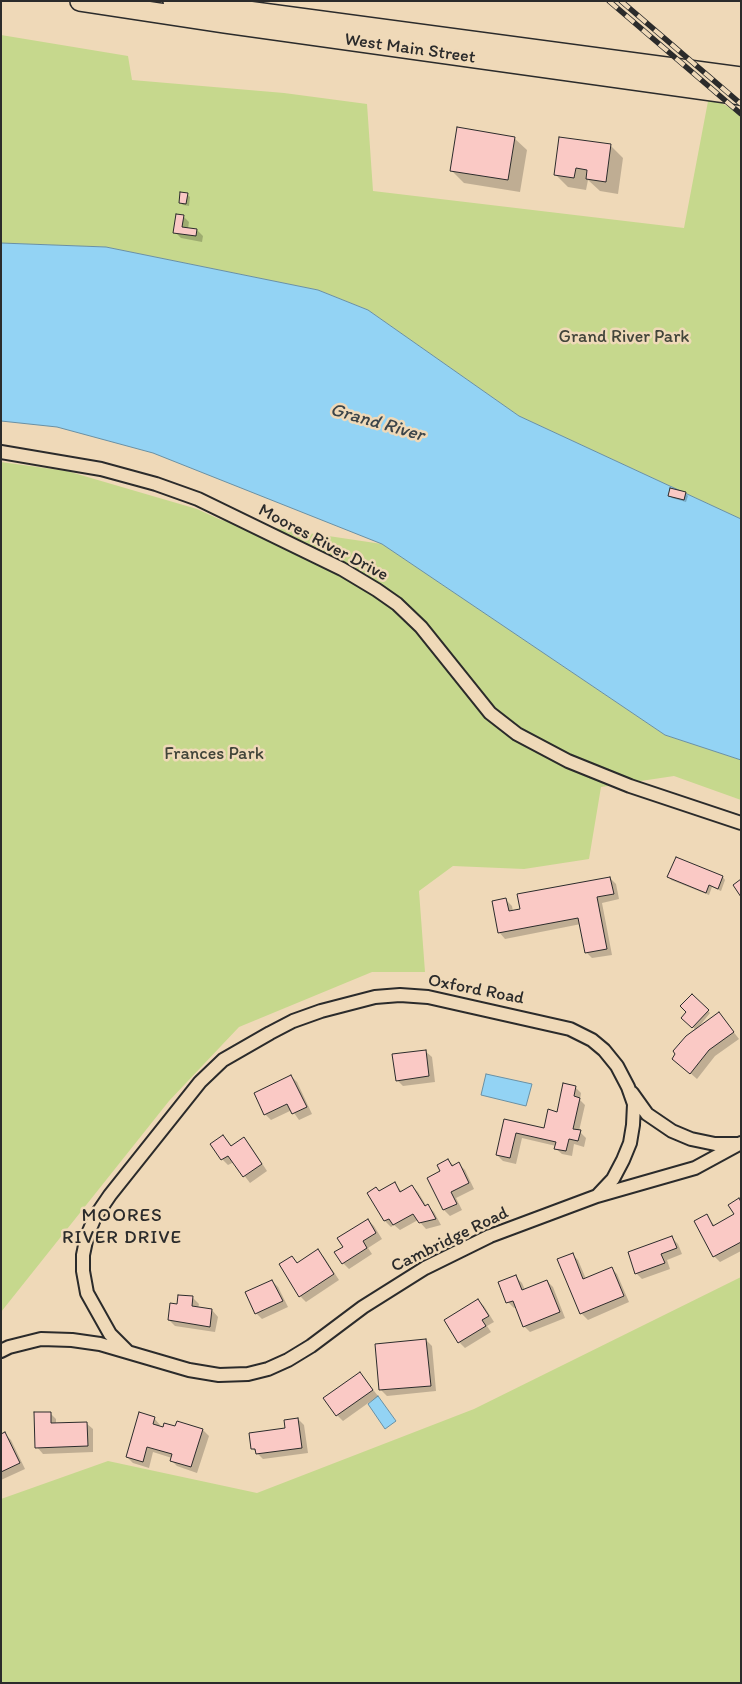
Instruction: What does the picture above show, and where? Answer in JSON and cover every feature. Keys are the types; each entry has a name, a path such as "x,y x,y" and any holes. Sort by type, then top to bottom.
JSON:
{"main road":[{"name":"West Main Street","path":"80,1 741,95"},
{"name":"West Main Street","path":"173,1 741,78"}],"street":[{"name":"Moores River Drive","path":"1,452 101,469 156,484 198,499 342,569 377,590 403,610 421,627 490,714 517,734 568,761 630,786 741,823"},
{"name":"Oxford Road","path":"128,1352 110,1334 87,1292 83,1271 83,1255 87,1236 95,1217 110,1195 200,1082 223,1060 293,1021 321,1011 375,997 400,995 428,996 570,1029 592,1040 604,1050 617,1066 628,1087 647,1114 672,1131 691,1139 715,1144 739,1144"},
{"name":"Oxford Road","path":"597,1196 613,1179 630,1143 634,1104 628,1087"},
{"name":"Cambridge Road","path":"1,1351 40,1339 72,1340 100,1344 189,1370 219,1375 248,1374 268,1369 311,1346 363,1306 425,1268 490,1236 597,1196 695,1168 739,1144"}],"green space":[{"name":"Grand River Park","path":"1,35 128,56 132,80 284,93 367,104 373,191 684,228 709,96 741,114 741,519 519,416 368,310 318,290 106,247 1,243"},
{"name":"Frances Park","path":"1,462 67,471 197,509 221,520 382,544 665,735 741,760 741,800 674,776 601,787 589,859 524,869 453,866 419,891 425,972 372,972 239,1027 169,1101 1,1312"},
{"path":"741,1277 741,1683 1,1683 1,1499 108,1461 257,1493 474,1409"}],"water":[{"name":"Grand River","path":"1,243 106,247 318,290 368,310 519,416 741,519 741,760 665,735 382,544 153,453 57,427 1,421"},
{"path":"486,1074 532,1084 526,1106 481,1095"},
{"path":"378,1396 396,1421 385,1429 368,1404"}],"building":[{"path":"457,127 515,137 508,180 450,171"},
{"path":"559,137 611,144 606,182 586,179 587,170 576,168 574,178 554,175"},
{"path":"180,192 188,193 186,204 179,203"},
{"path":"176,214 184,215 182,227 197,229 196,236 173,233"},
{"path":"670,488 686,492 684,500 668,496"},
{"path":"676,857 723,876 718,889 709,885 706,893 667,877"},
{"path":"610,877 614,894 597,897 607,949 585,953 578,918 498,933 492,901 506,898 509,911 520,909 517,894"},
{"path":"741,879 741,897 733,885"},
{"path":"692,994 709,1010 692,1028 681,1018 686,1012 680,1006"},
{"path":"719,1012 734,1032 709,1050 690,1074 672,1059 675,1054 673,1051 686,1036"},
{"path":"426,1050 429,1076 396,1081 392,1054"},
{"path":"291,1075 307,1107 292,1114 287,1104 264,1115 254,1093"},
{"path":"563,1083 576,1086 574,1096 580,1098 573,1129 581,1130 578,1141 569,1139 566,1151 554,1149 556,1142 516,1133 510,1158 496,1155 504,1119 544,1128 548,1109 557,1112"},
{"path":"223,1135 231,1146 244,1137 262,1164 243,1177 228,1156 221,1160 210,1144"},
{"path":"448,1159 452,1166 459,1162 469,1183 451,1192 457,1204 443,1210 427,1178 440,1171 437,1165"},
{"path":"395,1182 400,1192 412,1185 425,1206 428,1204 436,1219 419,1223 413,1214 393,1225 389,1219 384,1221 367,1193 376,1187 379,1191"},
{"path":"739,1198 741,1202 741,1242 713,1257 694,1221 707,1214 713,1226 734,1214 728,1205"},
{"path":"368,1219 376,1233 363,1241 367,1248 342,1264 334,1252 343,1247 337,1238"},
{"path":"672,1236 677,1248 661,1254 665,1263 635,1274 628,1252"},
{"path":"318,1249 334,1274 299,1297 279,1264 292,1256 297,1263"},
{"path":"573,1253 583,1279 612,1267 624,1296 580,1314 557,1259"},
{"path":"516,1275 522,1290 547,1280 560,1312 523,1327 513,1301 506,1303 498,1282"},
{"path":"272,1280 283,1301 255,1314 245,1292"},
{"path":"178,1295 193,1296 192,1306 212,1309 210,1327 168,1320 170,1303 177,1304"},
{"path":"478,1299 489,1316 482,1320 486,1326 458,1343 444,1320"},
{"path":"426,1339 431,1386 379,1390 375,1344"},
{"path":"360,1372 373,1390 336,1416 323,1398"},
{"path":"34,1412 51,1412 51,1423 87,1422 88,1446 35,1448"},
{"path":"139,1412 155,1417 153,1424 163,1427 164,1423 175,1426 177,1421 203,1429 191,1467 170,1461 172,1454 147,1447 143,1462 126,1457"},
{"path":"298,1418 302,1448 256,1454 255,1449 251,1449 249,1433 285,1428 284,1420"},
{"path":"5,1432 20,1463 1,1472 1,1434"}],"railway":[{"path":"609,1 741,114"},
{"path":"621,1 741,104"}],"district":[{"name":"MOORES RIVER DRIVE","path":"122,1227"}]}
